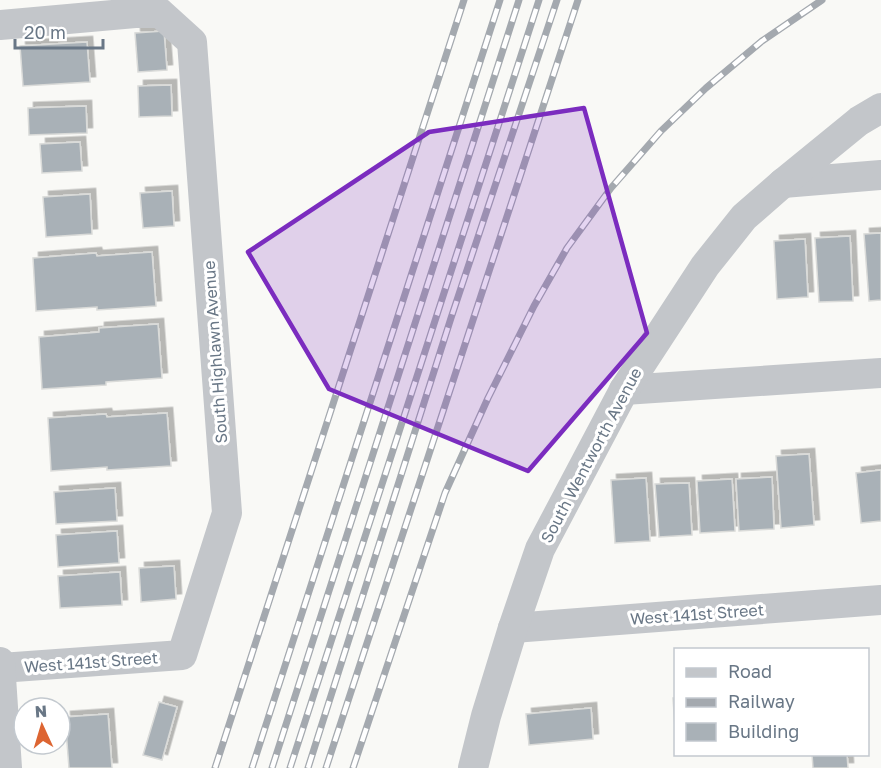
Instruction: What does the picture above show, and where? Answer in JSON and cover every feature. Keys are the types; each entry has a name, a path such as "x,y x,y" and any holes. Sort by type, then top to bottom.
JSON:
{"street":[{"name":"South Highlawn Avenue","path":"0,25 135,13 160,13 192,42 227,513 182,655"},
{"name":"South Wentworth Avenue","path":"473,768 486,716 540,549 624,390 705,266 744,217 860,121 881,108"},
{"path":"783,183 881,175"},
{"path":"624,390 881,373"},
{"name":"West 141st Street","path":"513,628 881,600"},
{"name":"West 141st Street","path":"0,668 182,655"},
{"path":"0,662 7,768"}],"highlighted area":[{"path":"584,108 647,333 528,471 329,389 248,252 429,132"}],"building":[{"path":"164,31 167,70 138,72 135,33"},
{"path":"87,42 90,82 23,86 20,46"},
{"path":"171,85 172,116 139,117 138,86"},
{"path":"86,106 87,133 29,135 28,108"},
{"path":"80,142 82,171 42,173 40,144"},
{"path":"172,191 174,226 143,228 140,193"},
{"path":"90,194 92,234 46,237 43,197"},
{"path":"881,233 881,300 869,301 864,234"},
{"path":"850,236 853,301 819,302 815,238"},
{"path":"805,239 808,297 777,299 774,241"},
{"path":"152,252 156,306 36,311 33,258 96,253 97,256"},
{"path":"158,324 162,378 106,382 106,385 42,389 39,337 99,332 99,328"},
{"path":"167,413 171,466 51,471 48,418"},
{"path":"809,454 814,525 781,528 776,456"},
{"path":"881,470 881,521 861,523 856,473"},
{"path":"772,477 774,529 739,531 736,479"},
{"path":"646,478 650,541 615,543 611,480"},
{"path":"732,479 735,531 700,533 697,481"},
{"path":"689,483 692,535 659,537 655,484"},
{"path":"115,488 117,521 56,524 54,492"},
{"path":"117,531 119,563 58,567 56,535"},
{"path":"174,566 176,599 141,602 139,568"},
{"path":"120,572 122,605 60,608 58,576"},
{"path":"159,702 177,707 162,760 143,755"},
{"path":"591,708 593,739 529,745 526,714"},
{"path":"108,714 112,768 69,768 68,756 72,756 72,717"},
{"path":"812,756 847,756 848,768 813,768"}],"railway":[{"path":"215,768 464,0"},
{"path":"252,768 500,0"},
{"path":"272,768 519,0"},
{"path":"290,768 539,0"},
{"path":"308,768 451,318 557,0"},
{"path":"326,768 578,0"},
{"path":"353,768 445,493 488,398 534,306 567,248 611,188 661,131 706,88 762,41 822,0"}]}
